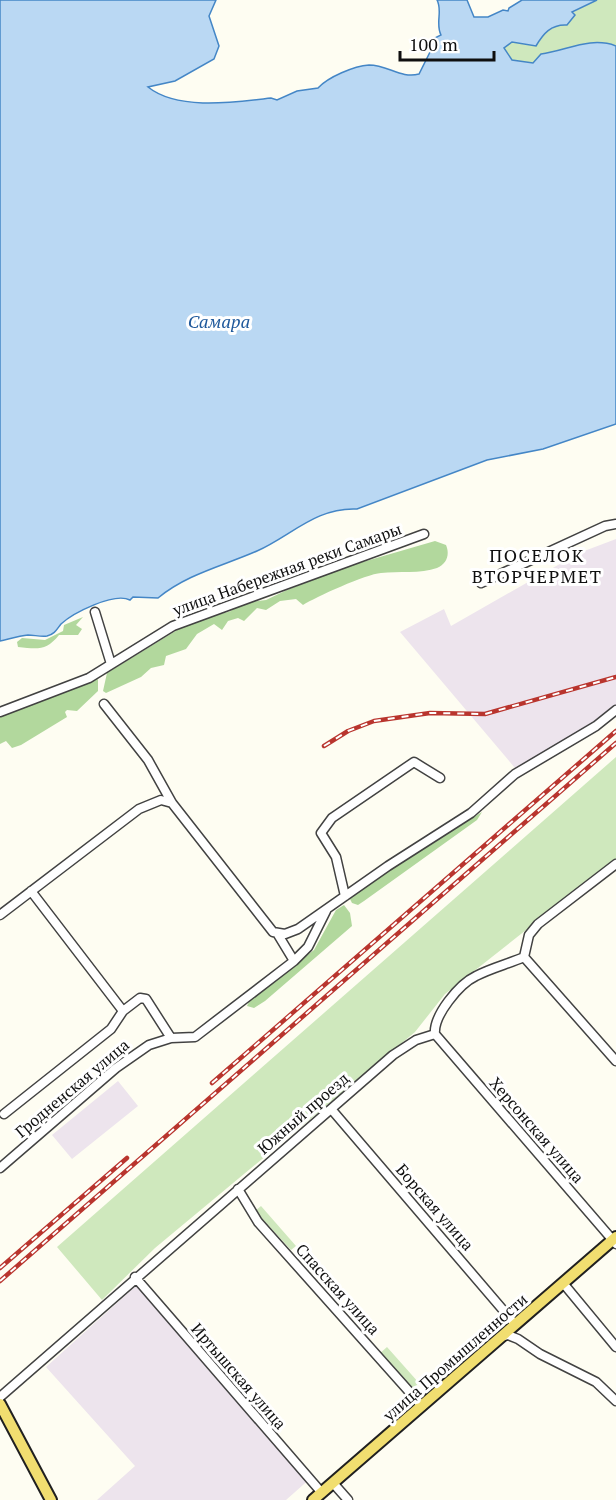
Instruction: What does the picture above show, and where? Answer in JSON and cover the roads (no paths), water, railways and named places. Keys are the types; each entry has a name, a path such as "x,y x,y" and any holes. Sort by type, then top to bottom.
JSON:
{"main road":[{"name":"улица Промышленности","path":"318,1496 615,1240"},
{"path":"0,1404 51,1500"}],"street":[{"path":"481,583 616,524"},
{"name":"улица Набережная реки Самары","path":"0,712 33,697 66,688 173,626 424,534"},
{"path":"95,612 111,664"},
{"path":"104,704 148,760 172,803 273,932 281,934 294,960"},
{"name":"Гродненская улица","path":"281,934 298,929 328,909 471,813 515,774 596,726 616,710"},
{"path":"345,896 336,858 321,833 332,818 414,762 441,778"},
{"path":"0,915 139,809 161,800 172,803"},
{"path":"524,957 529,935 538,924 616,864"},
{"path":"31,891 123,1011"},
{"name":"Гродненская улица","path":"0,1168 116,1068 149,1045 171,1038 195,1037 294,960 308,947 328,909"},
{"path":"435,1035 434,1025 441,1010 474,976 524,957"},
{"path":"524,957 616,1061"},
{"path":"4,1114 111,1029 123,1011 144,997 171,1038"},
{"name":"Южный проезд","path":"0,1397 135,1277 332,1110 393,1055 416,1040 435,1035"},
{"name":"Херсонская улица","path":"435,1035 615,1240"},
{"name":"Борская улица","path":"332,1110 515,1324"},
{"name":"Спасская улица","path":"238,1189 258,1222 422,1406"},
{"name":"Иртышская улица","path":"135,1277 318,1496"},
{"path":"563,1283 616,1347"},
{"path":"501,1337 508,1335 518,1339 546,1358 596,1382 616,1401"},
{"path":"333,1483 348,1500"}],"water":[{"name":"Самара","path":"0,0 216,0 209,16 219,46 214,59 175,81 148,87 160,95 175,99 208,103 271,98 277,100 297,91 318,88 335,76 369,65 406,75 419,74 430,52 431,40 441,35 437,0 467,0 474,17 488,17 503,10 508,11 522,0 597,0 572,12 575,15 567,25 556,26 548,31 536,46 512,42 504,48 512,60 533,63 541,54 587,43 606,43 616,46 616,424 543,449 487,460 357,509 342,510 316,517 269,545 193,577 158,598 133,597 130,600 123,598 104,601 75,614 50,635 28,635 0,641"}],"railway":[{"path":"324,746 348,731 374,721 430,713 485,714 616,677"},
{"path":"212,1083 616,731"},
{"path":"0,1281 616,743"},
{"path":"0,1268 127,1158"}],"district":[{"name":"ПОСЕЛОК ВТОРЧЕРМЕТ","path":"537,566"}]}
